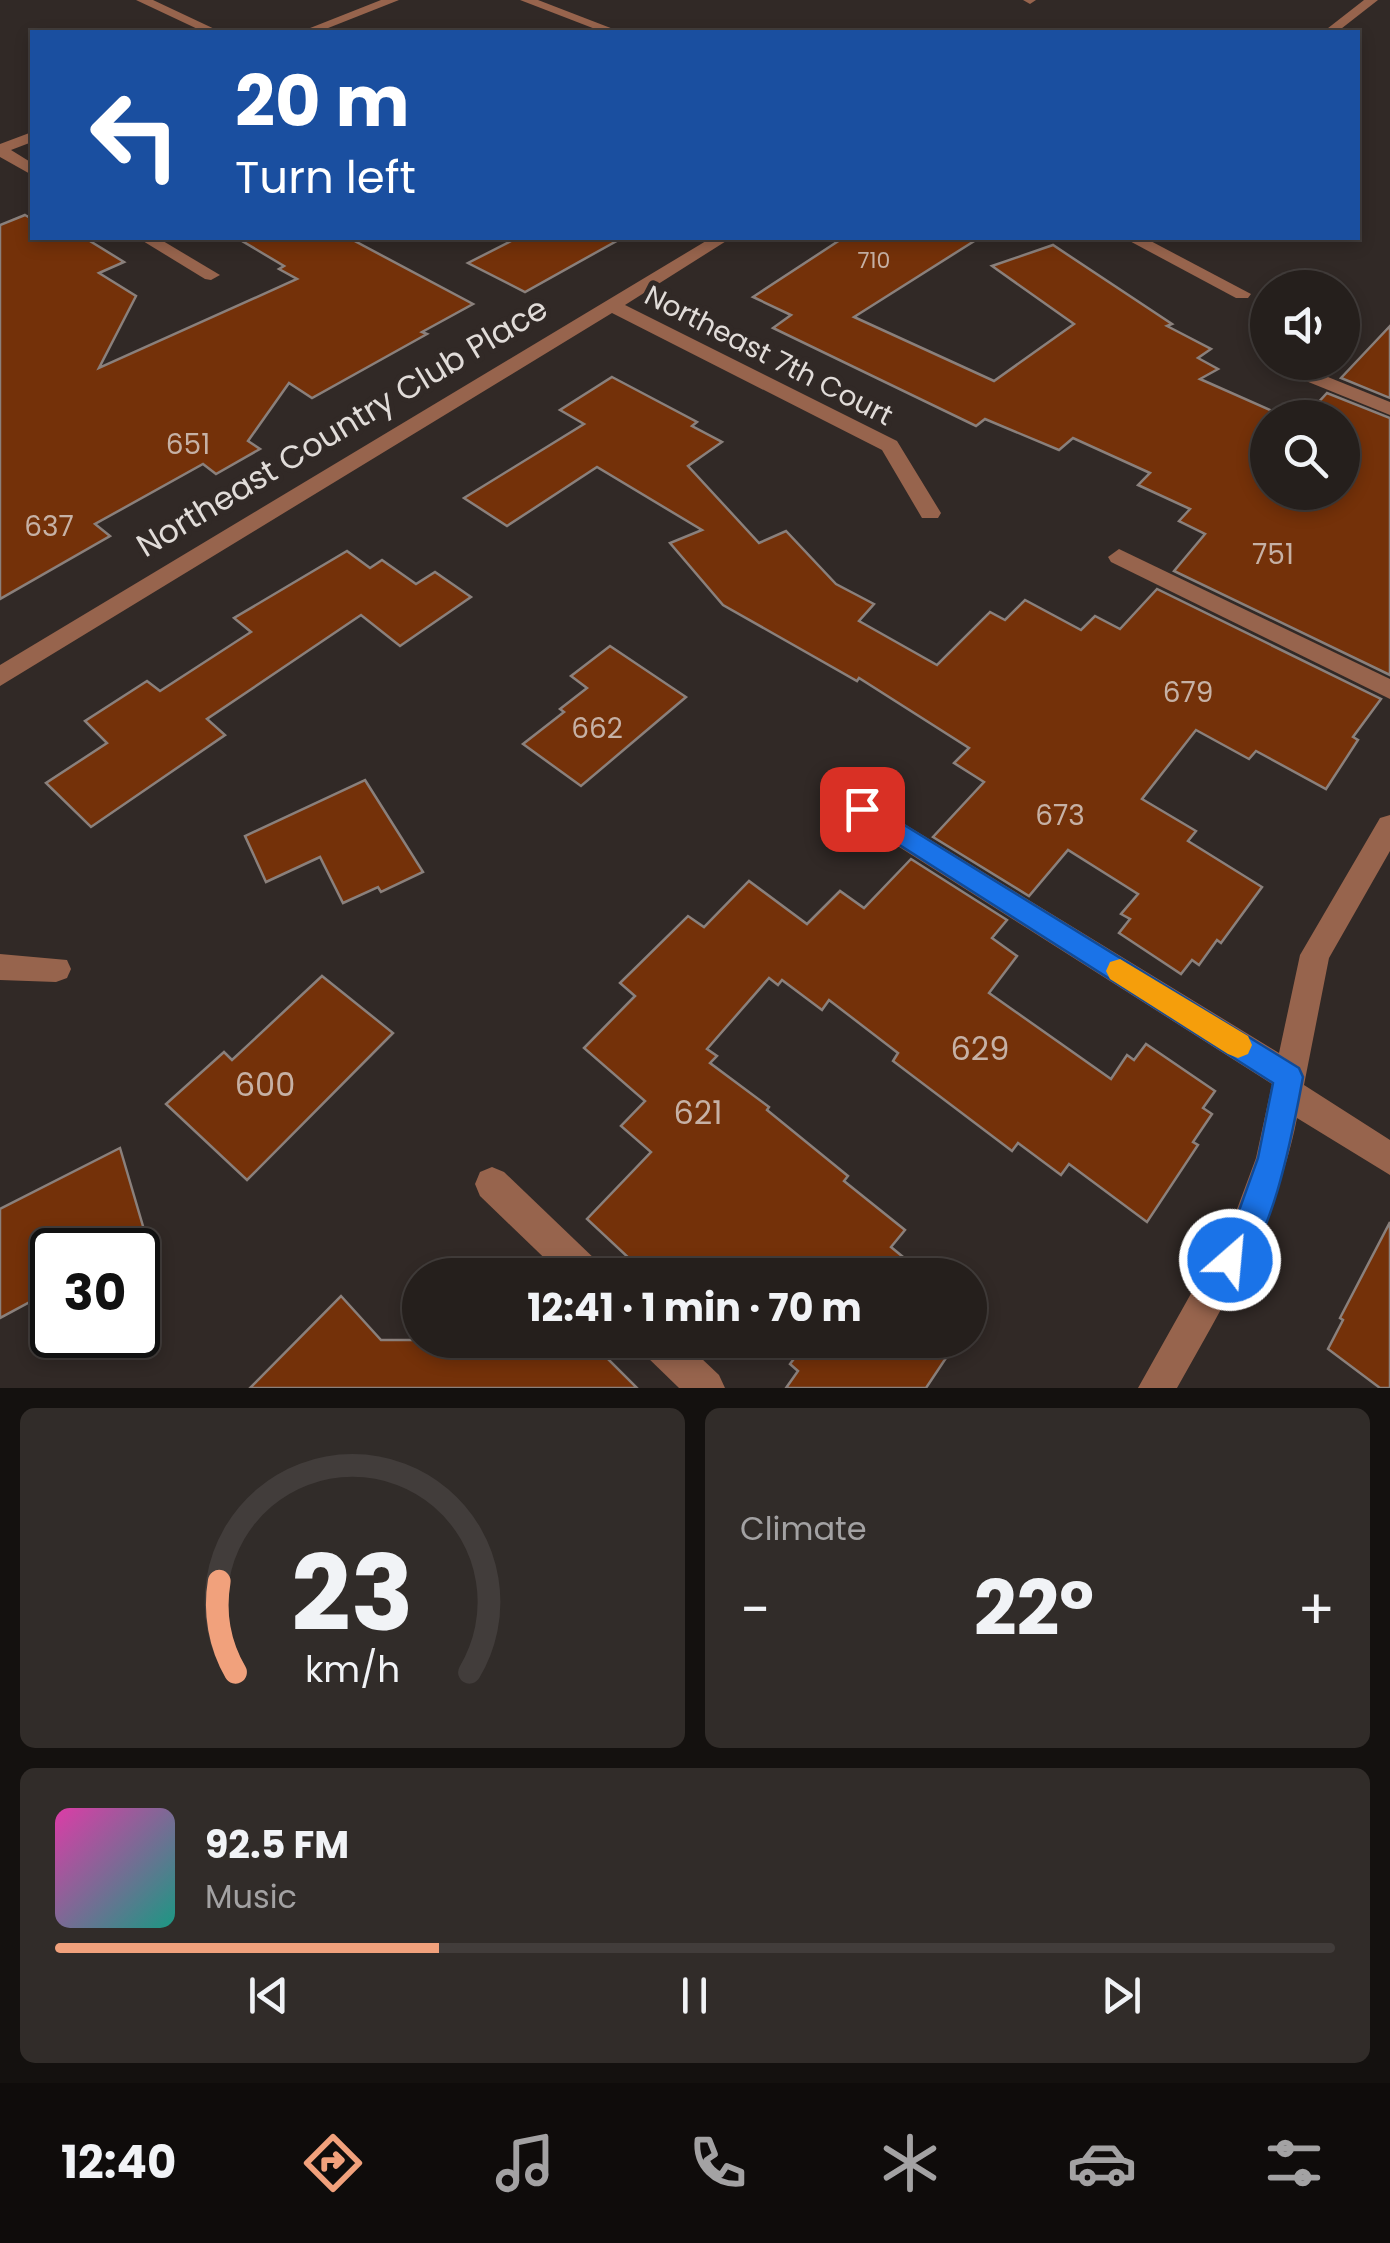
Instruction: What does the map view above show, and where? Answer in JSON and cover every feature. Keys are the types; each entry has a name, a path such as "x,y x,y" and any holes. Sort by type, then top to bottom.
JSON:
{"street":[{"path":"142,0 210,30"},
{"path":"312,30 393,0"},
{"path":"526,0 608,30"},
{"path":"1333,30 1372,0"},
{"path":"0,150 30,138"},
{"path":"0,150 30,169"},
{"path":"150,240 211,276"},
{"name":"Northeast Country Club Place","path":"0,677 719,240"},
{"path":"1137,240 1242,294"},
{"name":"Northeast 7th Court","path":"610,304 890,446 930,513"},
{"path":"1320,380 1390,408"},
{"path":"1119,557 1390,690"},
{"path":"862,809 1288,1085 1390,1159"},
{"path":"1157,1388 1248,1227 1273,1158 1316,955 1390,826"},
{"path":"0,967 56,968"},
{"path":"492,1184 570,1258"},
{"path":"675,1358 706,1388"}],"building":[{"path":"25,215 30,218 30,240 88,240 124,262 99,273 136,296 99,368 297,279 279,269 284,266 240,240 353,240 473,304 312,398 289,383 248,441 260,449 216,474 203,464 95,524 110,536 0,599 0,225"},
{"path":"513,240 618,240 525,292 468,263"},
{"path":"840,240 976,240 854,317 994,381 1074,324 992,266 1053,245 1172,324 1167,326 1211,349 1198,358 1218,369 1200,379 1250,401 1250,510 1360,510 1360,406 1390,418 1390,675 1174,571 1205,534 1179,521 1190,509 1138,485 1150,473 1073,438 1059,450 985,419 976,426 773,328 791,315 753,297"},
{"path":"1390,326 1390,398 1346,380 1360,380 1360,358"},
{"path":"612,377 697,422 692,426 722,442 688,466 759,543 786,531 836,584 874,604 859,621 937,665 990,612 1005,620 1025,600 1081,630 1095,616 1120,629 1157,589 1381,699 1353,737 1358,740 1326,789 1256,751 1249,759 1196,730 1142,799 1196,831 1188,841 1262,887 1221,943 1217,940 1199,965 1192,960 1181,974 1119,933 1130,919 1121,914 1138,894 1068,850 1029,896 933,837 984,782 954,763 969,748 859,678 857,681 723,605 670,543 702,530 597,467 507,526 464,498 584,424 560,410"},
{"path":"1327,393 1345,400 1321,400"},
{"path":"347,551 370,568 382,560 416,584 435,572 471,597 400,646 361,615 207,719 225,735 91,827 46,783 107,743 85,721 147,681 160,691 251,632 234,618"},
{"path":"610,646 686,697 581,786 523,744 587,688 571,676"},
{"path":"365,780 423,872 381,892 378,887 343,903 320,857 266,882 245,836"},
{"path":"911,859 1007,920 992,938 1017,956 989,993 1111,1079 1127,1055 1134,1060 1146,1044 1215,1091 1203,1108 1212,1114 1193,1142 1198,1145 1147,1222 1069,1164 1061,1175 1018,1143 1012,1151 893,1061 898,1053 829,1000 822,1010 782,980 778,985 769,978 707,1049 717,1056 710,1063 769,1107 767,1110 848,1176 844,1181 905,1230 891,1247 904,1258 629,1258 587,1219 651,1152 621,1126 645,1101 584,1048 635,996 620,983 688,916 704,927 749,881 807,924 840,891 864,908"},
{"path":"322,976 393,1033 247,1180 166,1104 224,1052 232,1060"},
{"path":"120,1148 144,1228 30,1228 30,1302 0,1318 0,1209"},
{"path":"1390,1222 1390,1388 1380,1388 1328,1349"},
{"path":"341,1296 381,1340 402,1340 402,1358 607,1358 637,1388 250,1388"},
{"path":"794,1358 946,1358 926,1388 786,1388 798,1371 790,1364"}],"slow traffic":[{"path":"1120,971 1238,1045"}],"route":[{"path":"862,809 1289,1077 1273,1158 1248,1227 1230,1260"}]}
